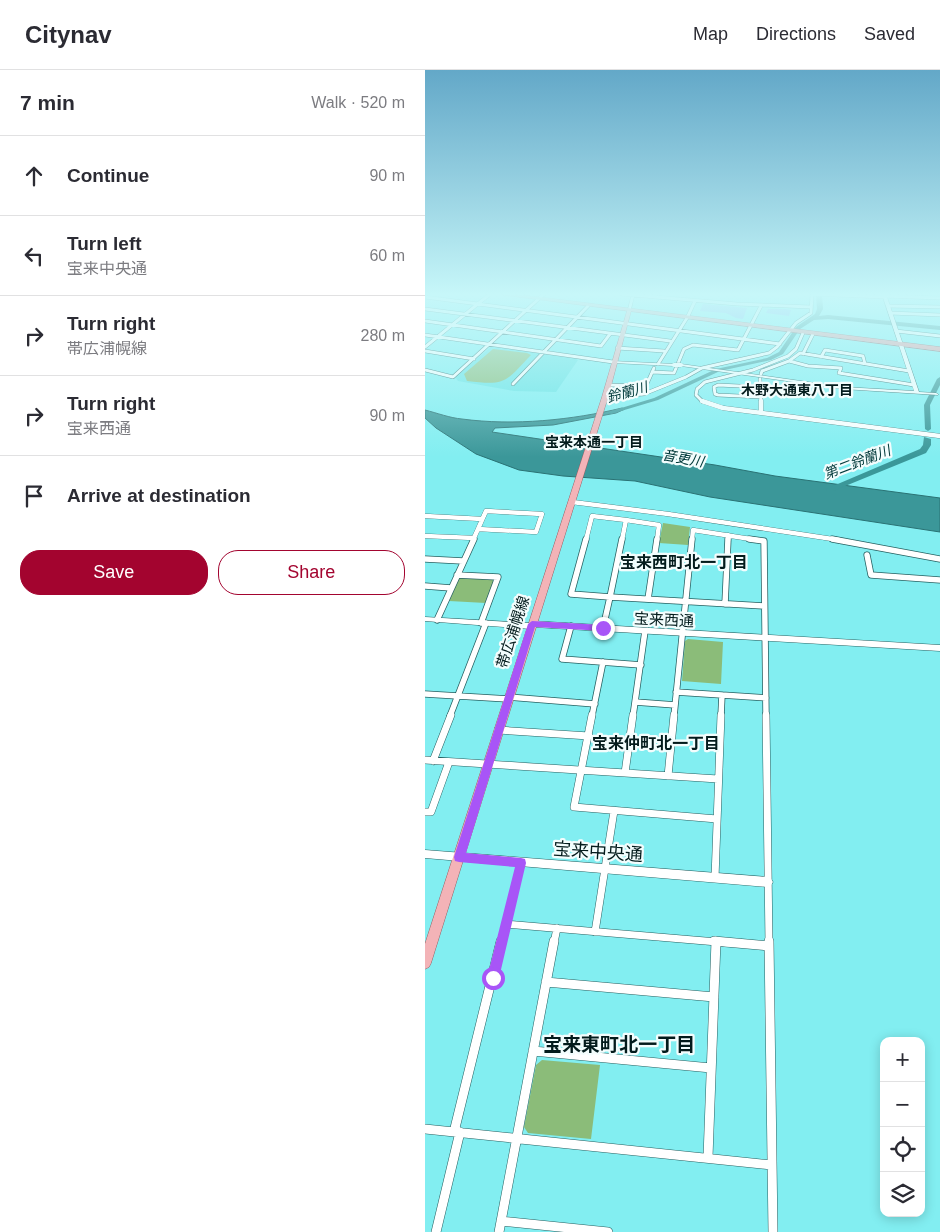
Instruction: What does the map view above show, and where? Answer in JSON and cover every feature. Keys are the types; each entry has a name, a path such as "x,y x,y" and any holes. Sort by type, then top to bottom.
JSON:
{"main road":[{"name":"帯広浦幌線","path":"425,963 604,398 617,348"}],"street":[{"path":"425,370 453,377 485,348"},
{"path":"519,348 613,362 701,368 843,388 935,394"},
{"path":"513,384 547,348"},
{"path":"620,348 665,352"},
{"path":"607,385 646,386 667,348"},
{"path":"652,372 674,373 686,348"},
{"path":"715,348 734,351 739,348"},
{"path":"604,398 644,394 686,377 701,368 769,353 775,348"},
{"path":"796,348 789,356 776,362 705,382 697,389 696,395 704,403 715,407 940,436"},
{"path":"803,354 806,348"},
{"path":"902,348 917,393"},
{"path":"821,357 825,350 863,356 867,365 864,377"},
{"path":"425,351 474,359"},
{"path":"761,412 762,371 789,361 800,353 909,371"},
{"path":"789,361 808,366 841,368 839,373 914,385"},
{"path":"761,387 718,385 714,387 715,394 719,395 761,397"},
{"path":"572,500 765,528 940,559"},
{"path":"437,620 486,511 542,514 536,532 478,529"},
{"path":"425,516 482,519"},
{"path":"648,599 659,524 592,516 571,594 686,602 764,606"},
{"path":"603,628 625,520"},
{"path":"668,776 693,530 764,541 773,1232"},
{"path":"725,604 728,535"},
{"path":"425,536 474,538"},
{"path":"867,555 871,575 940,580"},
{"path":"425,559 463,561"},
{"path":"433,760 459,696 498,577 457,575"},
{"path":"425,586 451,588"},
{"name":"宝来西通","path":"425,619 940,648"},
{"path":"571,626 562,659 641,665"},
{"path":"625,773 645,631"},
{"path":"603,662 574,808 717,819"},
{"path":"677,692 766,698"},
{"path":"425,694 595,704"},
{"path":"715,878 722,695"},
{"path":"635,702 675,705"},
{"path":"498,730 589,736"},
{"path":"425,760 718,779"},
{"path":"425,812 431,812 449,762"},
{"path":"595,932 614,811"},
{"name":"宝来中央通","path":"425,854 768,882"},
{"path":"436,1232 457,1132 521,863"},
{"path":"506,924 769,946"},
{"path":"499,1232 557,928"},
{"path":"708,1157 716,941"},
{"path":"546,982 714,998"},
{"path":"533,1051 711,1068"},
{"path":"425,1129 771,1165"},
{"path":"501,1221 608,1232"}],"shaded area":[{"path":"489,348 506,348 578,360 556,392 514,391 458,381 455,377"},
{"path":"493,349 531,355 516,371 504,380 490,383 467,381 464,374"},
{"path":"663,523 690,527 688,545 659,543"},
{"path":"459,578 492,579 494,582 486,603 449,601"},
{"path":"688,639 723,642 721,684 682,681 685,641"},
{"path":"542,1060 600,1065 591,1139 528,1133 524,1127 536,1065"}],"water":[{"path":"625,409 616,413 553,425 495,428 492,432 715,465 775,476 940,498 940,532 710,497 635,481 563,476 519,470 476,454 436,428 425,418 425,410 448,417 482,421 543,421 583,416"}],"waterway":[{"name":"鈴蘭川","path":"611,412 656,399 718,370 769,359 781,353 784,348"},
{"name":"第二鈴蘭川","path":"928,429 927,405 940,379"},
{"name":"第二鈴蘭川","path":"830,489 923,451 927,445 927,439"}],"district":[{"name":"木野大通東八丁目","path":"797,390"},
{"name":"宝来本通一丁目","path":"594,442"},
{"name":"宝来西町北一丁目","path":"684,562"},
{"name":"宝来仲町北一丁目","path":"656,743"},
{"name":"宝来東町北一丁目","path":"619,1044"}],"route":[{"path":"493,978 521,863 459,857 487,764 532,624 603,628"}],"water label":[{"name":"音更川","path":"683,458"}]}
